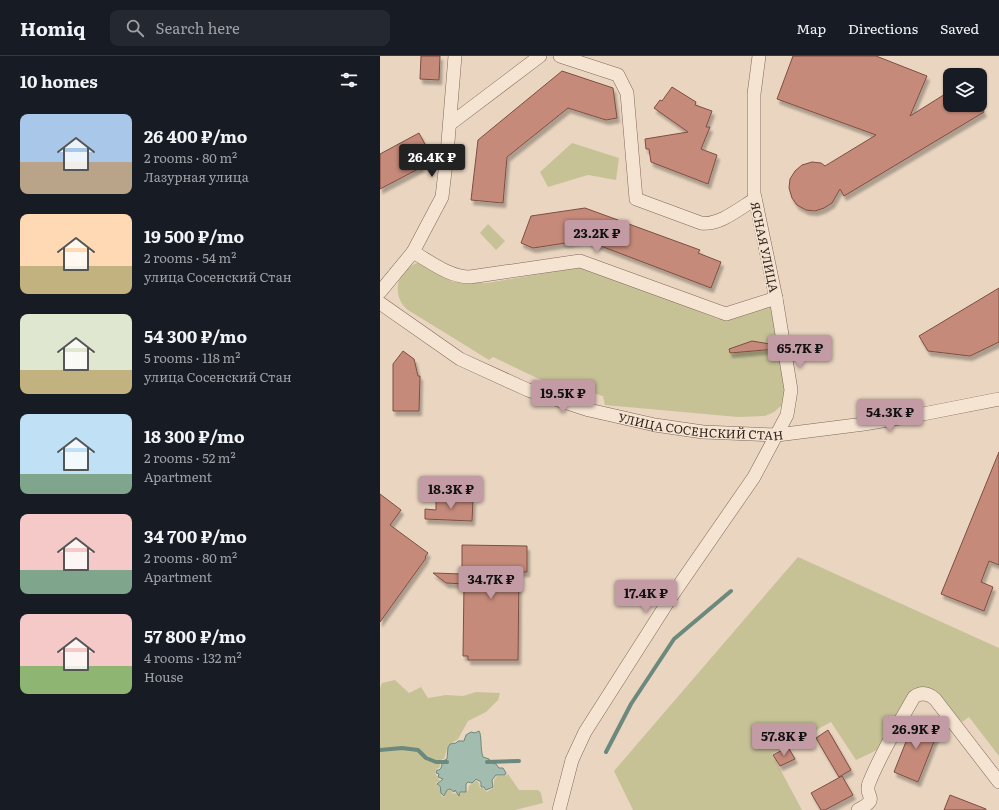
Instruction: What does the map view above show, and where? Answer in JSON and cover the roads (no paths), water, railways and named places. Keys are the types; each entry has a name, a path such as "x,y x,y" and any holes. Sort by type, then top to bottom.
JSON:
{"street":[{"path":"380,292 413,252 442,197 450,124 455,56"},
{"path":"450,124 540,56"},
{"path":"560,56 618,75 627,93 636,199 701,223 709,224 716,222 755,199"},
{"name":"ЯСНАЯ УЛИЦА","path":"559,810 572,760 585,732 671,597 754,477 787,415 791,390 776,298 754,193 754,94 759,56"},
{"path":"413,252 446,270 463,277 580,261 726,314 776,298"},
{"name":"УЛИЦА СОСЕНСКИЙ СТАН","path":"380,303 460,359 528,390 589,410 655,425 703,432 777,435 871,423 999,399"},
{"path":"858,810 867,805 870,801 871,798 868,786 877,765 914,697 920,694 930,695 935,699 999,782"}],"waterway":[{"path":"606,752 631,704 674,639 731,591"},
{"path":"380,750 402,748 418,750 426,758 436,762 447,762"},
{"path":"487,762 519,761"}]}
